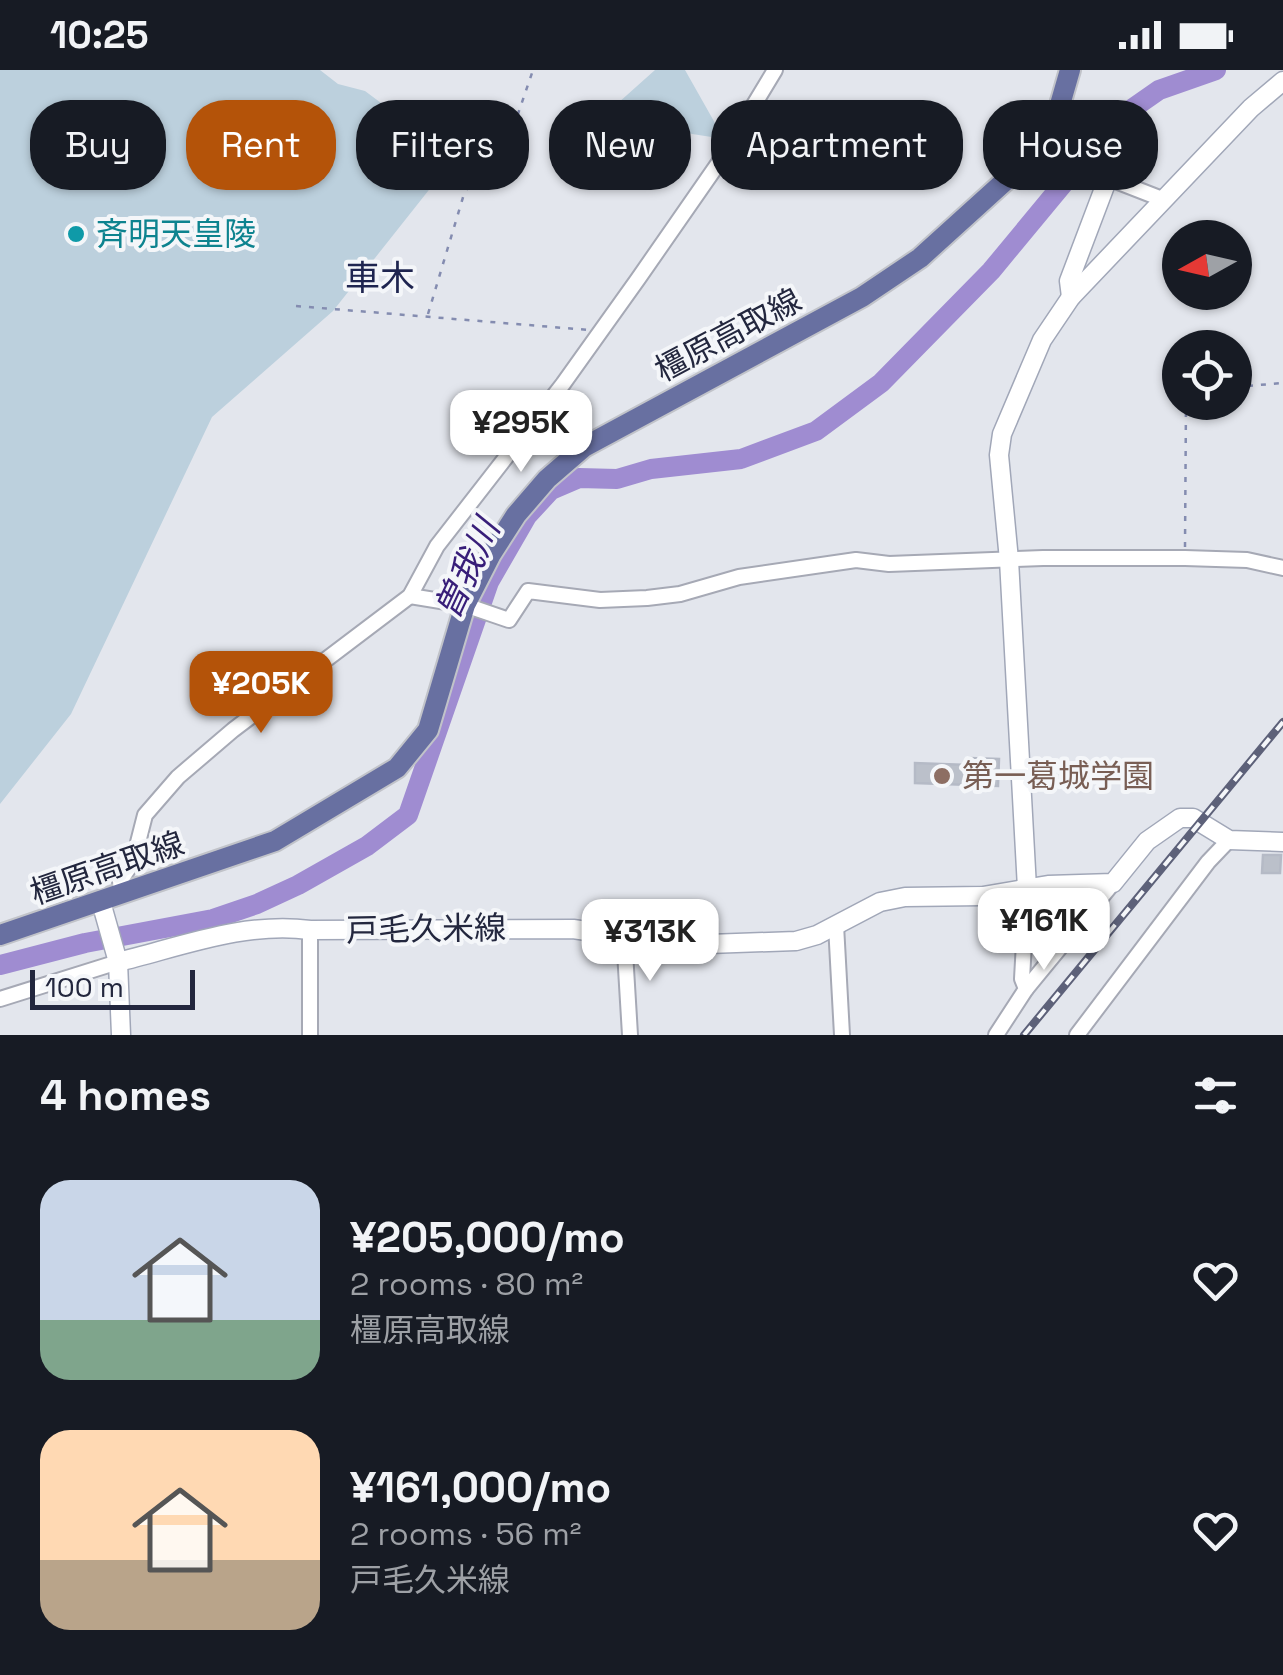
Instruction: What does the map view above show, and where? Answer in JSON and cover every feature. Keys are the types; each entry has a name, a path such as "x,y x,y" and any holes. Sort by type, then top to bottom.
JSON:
{"main road":[{"name":"橿原高取線","path":"1064,100 1070,70"},
{"path":"1027,888 999,456 1002,434 1042,340 1071,297 1251,108 1283,81"},
{"name":"橿原高取線","path":"0,935 109,903 276,841 397,768 428,730 466,605 490,554 547,479 584,447 862,297 920,258 996,190"},
{"path":"1071,297 1069,281 1100,190"},
{"path":"1113,883 1147,840 1180,818 1193,818 1228,840 1283,842"},
{"name":"戸毛久米線","path":"117,958 269,927 574,928 681,945 796,942 880,902 905,897 984,896 1027,888 1113,883"},
{"path":"109,903 121,1035"}],"street":[{"path":"109,903 133,862 146,815 178,777 233,730 410,596 437,546 600,331 720,162 775,70"},
{"path":"1140,190 1162,199"},
{"path":"410,596 466,605 509,620 528,591 600,600 647,598 680,594 738,577 842,561 890,564 1185,558 1247,560 1283,568"},
{"path":"1077,1035 1228,840"},
{"path":"996,1035 1026,989 1113,883"},
{"path":"1026,989 1022,979 1027,888"},
{"path":"836,925 842,1035"},
{"path":"310,930 310,1035"},
{"path":"624,935 630,1035"},
{"path":"0,999 117,958"}],"path":[{"path":"428,315 464,194 492,147 518,114 534,70"},
{"path":"296,306 600,331"},
{"path":"1252,386 1283,384"},
{"path":"1185,558 1186,420"}],"shaded area":[{"path":"0,70 320,70 338,84 365,91 377,100 356,100 356,190 429,190 333,311 212,417 71,714 0,804"},
{"path":"655,70 685,70 711,116 711,137 691,134 691,100 621,100"}],"building":[{"path":"969,758 999,759 998,786 915,783 915,763 969,765"},
{"path":"1263,855 1281,855 1280,873 1262,873"}],"waterway":[{"name":"曽我川","path":"0,965 85,943 213,919 298,885 367,846 408,815 489,582 527,516 551,490 579,478 617,479 651,469 741,459 816,431 881,383 991,271 1116,120 1159,90 1216,70"}],"railway":[{"path":"1024,1035 1283,722"}],"place":[{"name":"斉明天皇陵","path":"76,234"},
{"name":"第一葛城学園","path":"942,776"}],"district":[{"name":"車木","path":"380,278"}]}
